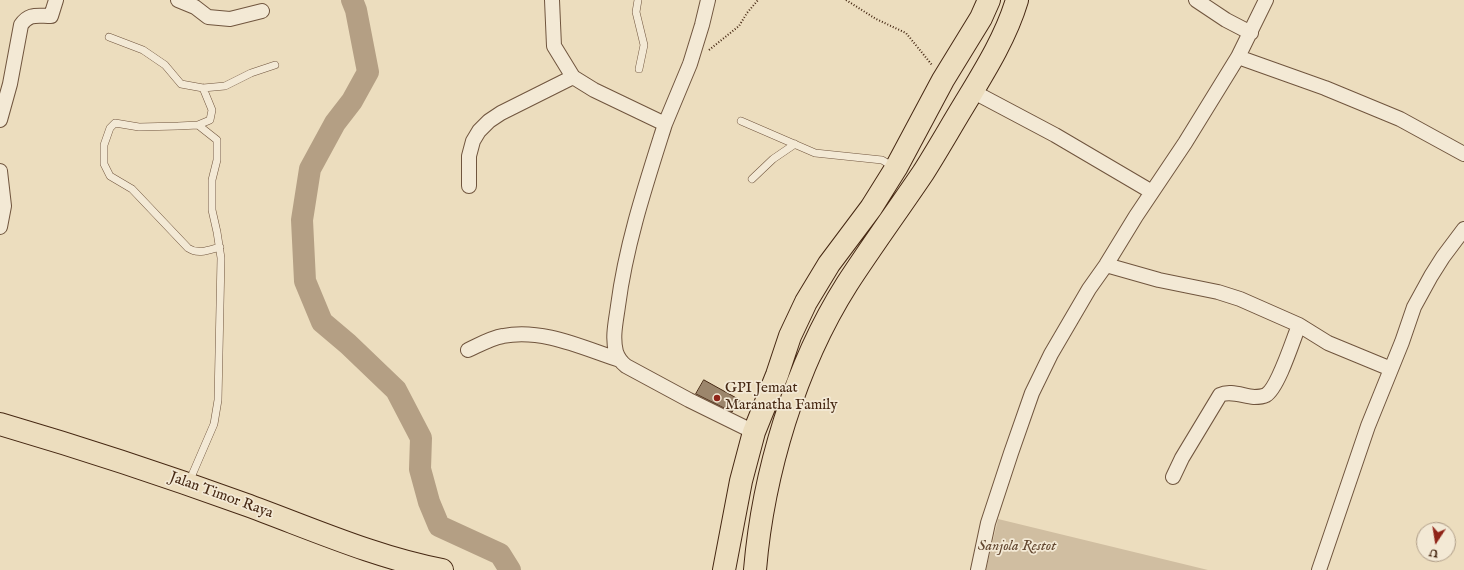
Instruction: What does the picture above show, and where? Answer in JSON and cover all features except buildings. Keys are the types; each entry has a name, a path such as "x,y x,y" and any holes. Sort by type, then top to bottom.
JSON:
{"highway":[{"path":"724,570 742,481 754,432 777,375 790,336 806,302 825,270 844,242 871,208 896,168 943,80 970,36 989,0"},
{"path":"755,570 757,540 772,465 802,374 822,328 847,284 924,172 972,91 1008,25 1017,0"},
{"path":"825,270 847,284"},
{"name":"Jalan Timor Raya","path":"0,424 188,484 368,550 399,560 442,570"}],"street":[{"path":"0,120 10,84 21,25 26,18 51,16 56,0"},
{"path":"178,0 195,7 208,17 230,19 262,10"},
{"path":"552,0 554,46 574,77 607,96 665,124"},
{"path":"708,0 690,64 665,124 634,225 622,277 614,335 616,352 620,360 626,366 754,432"},
{"path":"1196,0 1226,20 1251,33"},
{"path":"978,570 988,523 1032,393 1050,354 1089,288 1106,265 1185,143 1238,57 1266,0"},
{"path":"1238,57 1325,88 1400,119 1464,154"},
{"path":"469,186 469,156 473,141 479,131 489,121 501,113 574,77"},
{"path":"972,91 1054,135 1152,192"},
{"path":"0,171 4,206 0,227"},
{"path":"1319,570 1368,426 1414,307 1443,257 1464,229"},
{"path":"1106,265 1159,280 1212,290 1240,298 1299,326 1328,343 1391,369"},
{"path":"1173,478 1182,458 1220,395 1230,393 1260,397 1266,395 1271,390 1278,377 1299,326"},
{"path":"468,350 502,336 526,334 557,340 620,360"}],"lane":[{"path":"638,0 636,12 644,45 639,69"},
{"path":"109,37 143,50 165,65 181,84 203,88 225,86 251,73 274,65"},
{"path":"203,88 212,110 210,120 198,125 139,127 115,123 110,128 104,145 104,164 110,176 132,189 193,252 202,252 220,247"},
{"path":"741,121 814,153 882,160 896,168"},
{"path":"188,484 214,424 218,400 222,258 212,210 212,180 217,160 218,140 198,125"},
{"path":"752,179 773,159 795,144"}],"path":[{"path":"690,64 739,26 747,13 758,0"},
{"path":"846,0 876,19 906,33 943,80"}],"green space":[{"name":"Sanjola Restot","path":"998,519 1208,570 986,570"}],"waterway":[{"path":"352,0 356,10 368,72 352,101 335,123 310,169 302,220 305,281 322,322 348,344 396,390 421,438 420,469 429,502 439,526 500,554 510,570"}],"place":[{"name":"GPI Jemaat Maranatha Family","path":"717,398"}]}
